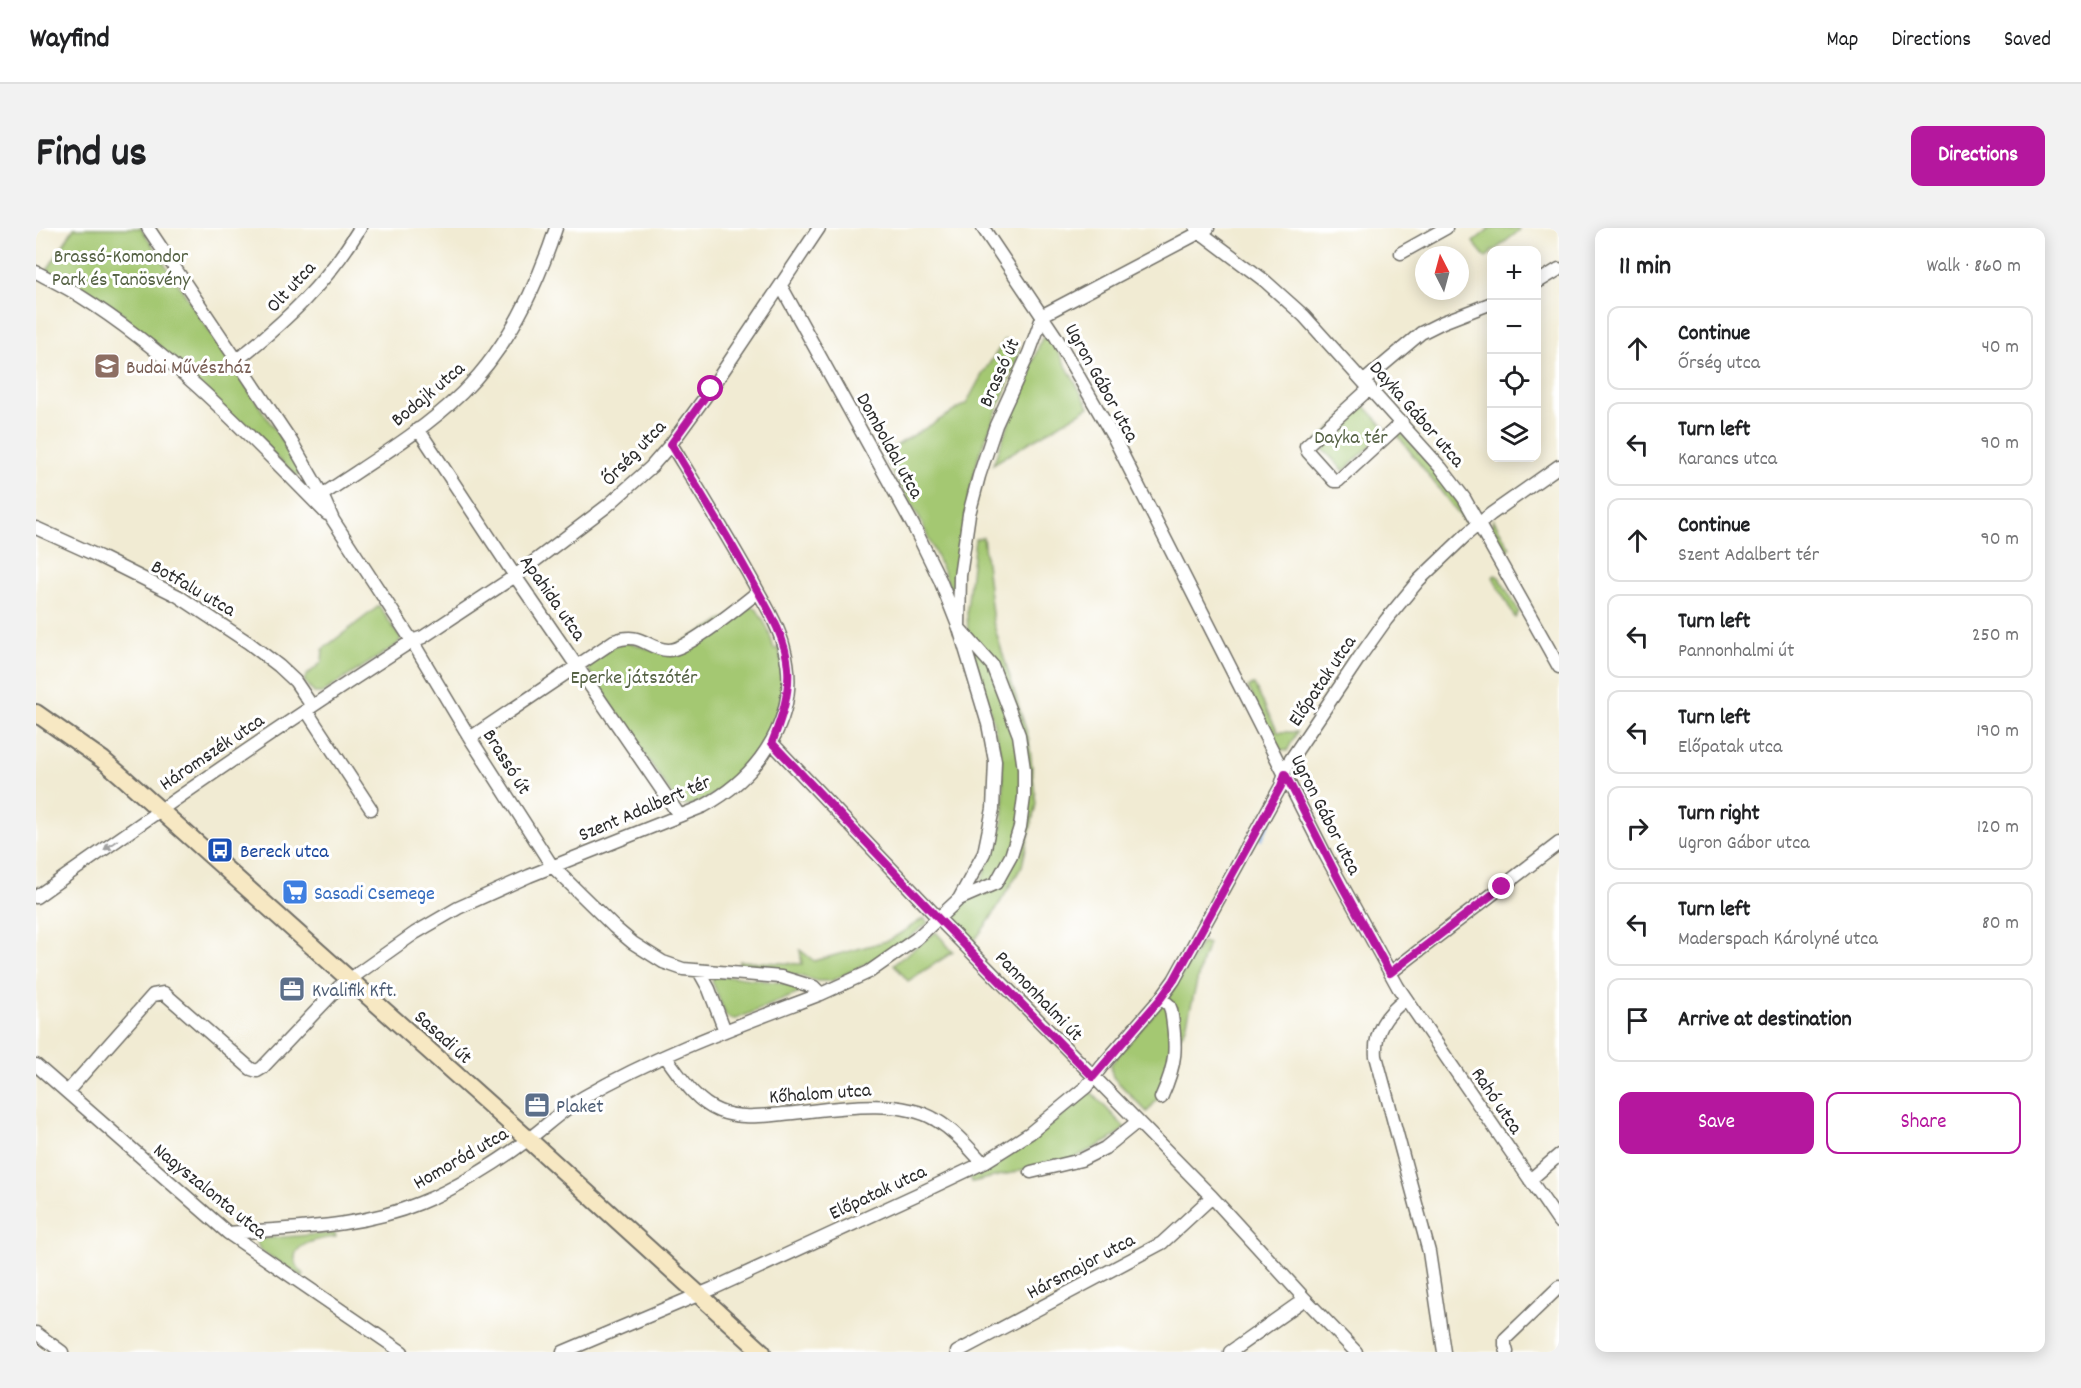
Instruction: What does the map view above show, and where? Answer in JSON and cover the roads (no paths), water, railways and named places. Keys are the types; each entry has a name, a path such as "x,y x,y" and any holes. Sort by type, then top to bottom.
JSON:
{"street":[{"name":"Brassó út","path":"147,228 291,441 322,495 333,520 412,641 470,738 552,866 614,927 633,943 663,962 683,969 699,971 781,976 814,987 821,994 869,972 896,955 939,919 959,899 984,853 996,783 993,744 959,628 960,576 973,496 996,425 1029,353 1042,315"},
{"name":"Olt utca","path":"237,360 287,320 309,298 360,228"},
{"name":"Bodajk utca","path":"322,495 418,429 466,388 509,336 535,283 556,228"},
{"name":"Őrség utca","path":"412,641 423,637 515,576 607,506 651,467 671,444 711,389 819,228"},
{"name":"Ugron Gábor utca","path":"983,228 1042,315 1115,440 1342,886 1406,999"},
{"path":"1401,253 1446,228"},
{"path":"1042,315 1201,229"},
{"name":"Dayka Gábor utca","path":"1201,229 1286,299 1402,422 1454,484 1559,667"},
{"path":"1541,280 1559,269"},
{"name":"Brassó út","path":"36,272 81,296 158,353 237,424 333,520"},
{"name":"Domboldal utca","path":"781,286 913,525 940,580 959,628"},
{"path":"1402,422 1338,481 1334,481 1306,450 1306,446 1421,333 1487,305"},
{"name":"Apahida utca","path":"418,429 515,576 679,815"},
{"name":"Szent Adalbert tér","path":"552,866 704,806 724,795 746,775 772,743 786,699 788,666 779,633 724,529 671,444"},
{"name":"Előpatak utca","path":"563,1352 712,1289 983,1163 1030,1133 1086,1087 1161,998 1199,937 1281,786 1287,765 1386,620 1419,580 1462,538 1558,469"},
{"name":"Botfalu utca","path":"36,528 178,596 249,643 279,666 295,681 309,708 372,809"},
{"path":"470,738 614,641 627,637 642,640 663,650 674,650 691,641 758,592"},
{"name":"Brassó út","path":"959,628 992,665 1019,735 1024,769 1024,797 1020,827 1011,856 996,883 959,899"},
{"name":"Háromszék utca","path":"36,897 159,810 412,641"},
{"name":"Sasadi út","path":"36,713 103,760 528,1139 762,1352"},
{"name":"Pannonhalmi út","path":"772,743 939,919 1212,1197 1356,1352"},
{"path":"1390,973 1559,843"},
{"path":"67,1092 153,995 164,993 251,1069 257,1071 337,989 415,933 458,908 552,866"},
{"path":"699,971 709,989 724,1031"},
{"name":"Homoród utca","path":"228,1233 322,1226 396,1211 420,1203 447,1190 528,1139 582,1099 665,1056 821,994"},
{"path":"1161,998 1171,1010 1176,1042 1175,1059 1161,1098"},
{"path":"1406,999 1390,1012 1380,1026 1375,1045 1376,1056 1429,1252 1444,1352"},
{"name":"Rahó utca","path":"1406,999 1559,1222"},
{"name":"Kőhalom utca","path":"665,1056 693,1092 718,1111 736,1116 759,1116 874,1107 911,1110 935,1119 951,1130 983,1163"},
{"name":"Nagyszalonta utca","path":"36,1065 228,1233 402,1352"},
{"path":"1031,1172 1081,1160 1105,1148 1137,1122"},
{"path":"1530,1180 1559,1155"},
{"name":"Hársmajor utca","path":"957,1352 1162,1243 1212,1197"},
{"path":"1507,1352 1505,1339 1559,1287"},
{"path":"1230,1352 1305,1299"},
{"path":"38,1339 62,1352"}],"waterway":[{"path":"1261,838 1276,808 1276,803"}],"place":[{"name":"Budai Művészház","path":"107,366"},
{"name":"Bereck utca","path":"220,850"},
{"name":"Sasadi Csemege","path":"295,892"},
{"name":"Kvalifik Kft.","path":"292,989"},
{"name":"Plaket","path":"537,1105"}],"park label":[{"name":"Brassó-Komondor Park és Tanösvény","path":"121,266"},
{"name":"Dayka tér","path":"1351,436"},
{"name":"Eperke játszótér","path":"634,676"}]}
